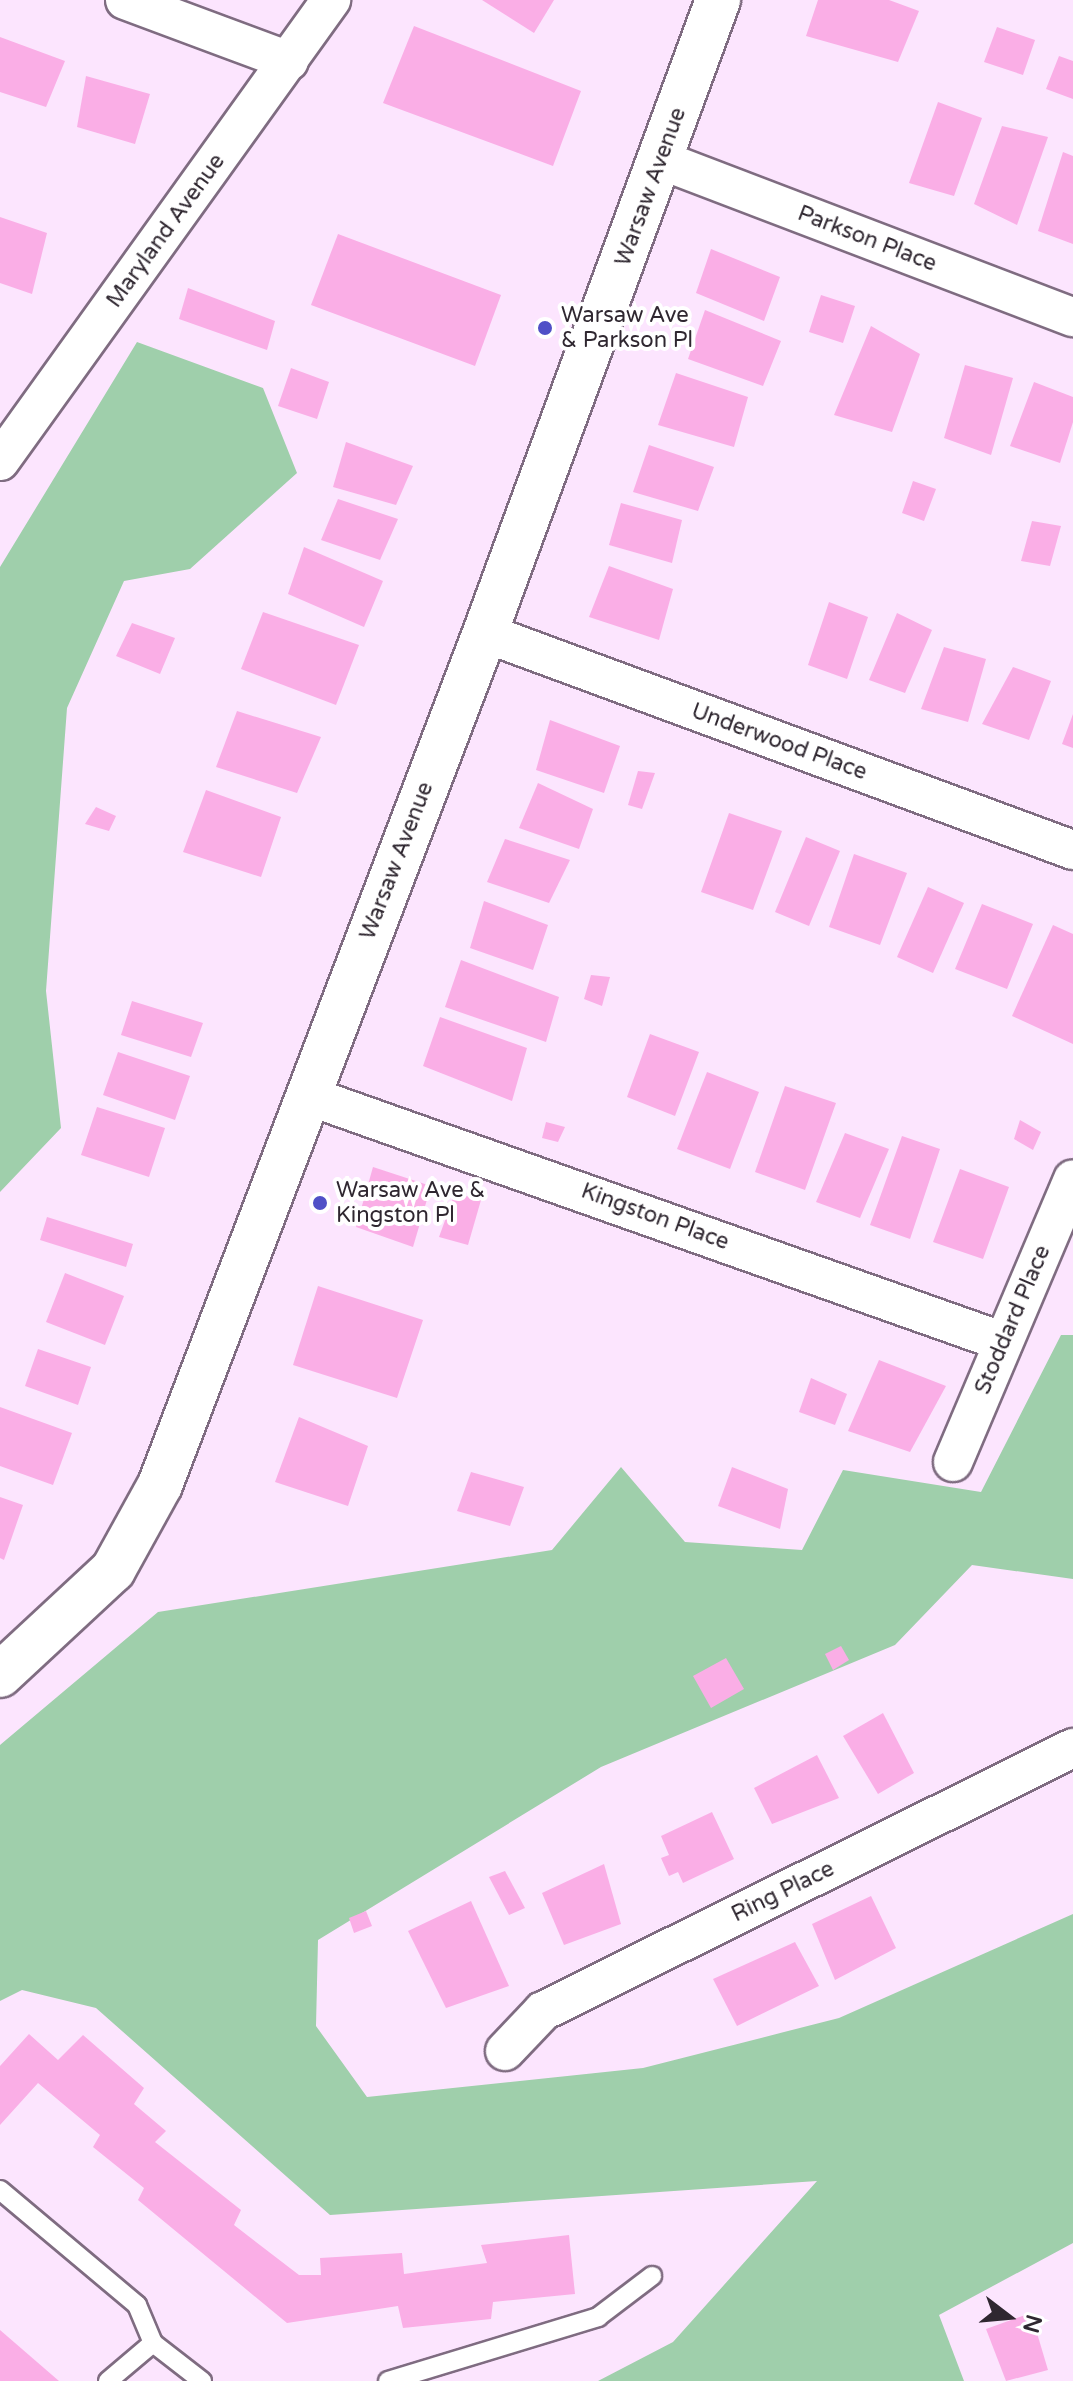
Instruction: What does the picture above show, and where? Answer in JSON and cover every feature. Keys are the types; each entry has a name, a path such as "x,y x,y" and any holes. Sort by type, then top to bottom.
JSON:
{"main road":[{"name":"Warsaw Avenue","path":"0,1675 113,1570 160,1485 306,1095 485,633 718,0"}],"street":[{"path":"125,0 289,61"},
{"name":"Maryland Avenue","path":"0,461 331,0"},
{"name":"Parkson Place","path":"661,160 1073,317"},
{"name":"Underwood Place","path":"485,633 1073,850"},
{"name":"Kingston Place","path":"306,1095 1004,1342"},
{"name":"Stoddard Place","path":"953,1462 1073,1179"},
{"name":"Ring Place","path":"505,2051 543,2011 1073,1748"}],"lane":[{"path":"0,2190 137,2305 153,2343 202,2381"},
{"path":"388,2381 598,2317 652,2276"},
{"path":"108,2381 153,2343"}],"green space":[{"path":"137,342 263,388 297,473 190,569 124,581 67,708 46,991 61,1128 0,1192 0,567"},
{"path":"1061,1335 1073,1335 1073,1579 972,1565 895,1645 601,1767 318,1940 316,2026 367,2097 643,2068 839,2018 1073,1914 1073,2243 939,2315 964,2381 598,2381 673,2342 817,2181 330,2215 96,2008 22,1990 0,2001 0,1745 158,1612 552,1550 621,1467 685,1542 802,1550 843,1470 981,1492"}],"building":[{"path":"482,0 554,0 534,33"},
{"path":"818,0 889,0 919,11 898,62 806,36"},
{"path":"414,26 581,91 553,166 383,103"},
{"path":"997,27 1035,40 1023,75 984,62"},
{"path":"0,37 65,61 46,107 0,92"},
{"path":"1059,56 1073,61 1073,99 1046,89"},
{"path":"86,76 150,94 135,144 77,127"},
{"path":"938,102 982,118 954,196 909,183"},
{"path":"1002,126 1048,137 1017,225 974,204"},
{"path":"1063,152 1073,156 1073,244 1038,231"},
{"path":"0,217 47,233 32,294 0,283"},
{"path":"338,234 501,295 475,366 311,305"},
{"path":"711,249 780,277 764,321 696,293"},
{"path":"188,288 275,321 267,350 179,319"},
{"path":"821,295 855,306 843,343 809,332"},
{"path":"705,310 781,341 763,386 688,359"},
{"path":"871,326 920,354 892,432 834,415"},
{"path":"965,365 1013,378 991,455 944,438"},
{"path":"291,368 329,382 317,419 278,406"},
{"path":"676,373 748,397 734,447 658,425"},
{"path":"1034,382 1073,397 1073,422 1060,463 1010,446"},
{"path":"346,442 413,466 396,505 333,487"},
{"path":"649,445 714,467 698,511 633,492"},
{"path":"913,481 936,489 924,521 902,513"},
{"path":"338,499 398,519 380,560 321,540"},
{"path":"621,503 682,520 672,563 609,545"},
{"path":"1032,521 1061,526 1050,566 1021,561"},
{"path":"304,547 383,581 364,627 288,594"},
{"path":"609,566 673,589 659,640 589,617"},
{"path":"829,602 868,617 847,679 808,665"},
{"path":"263,612 359,645 336,705 241,669"},
{"path":"897,613 932,630 905,693 869,680"},
{"path":"132,623 175,638 160,674 116,656"},
{"path":"944,647 986,659 968,722 921,709"},
{"path":"1013,667 1051,681 1029,740 982,724"},
{"path":"237,711 321,737 297,793 216,767"},
{"path":"1073,714 1073,748 1062,744"},
{"path":"550,720 620,746 604,793 536,770"},
{"path":"638,771 655,773 642,809 628,805"},
{"path":"538,783 593,809 579,849 519,828"},
{"path":"206,790 281,817 261,877 183,852"},
{"path":"96,807 116,816 109,831 85,824"},
{"path":"729,813 782,831 753,910 701,892"},
{"path":"806,837 840,851 809,926 775,912"},
{"path":"505,839 570,860 549,903 487,882"},
{"path":"854,854 907,873 880,945 829,927"},
{"path":"928,887 964,903 933,973 897,957"},
{"path":"484,901 548,925 533,970 470,948"},
{"path":"982,904 1033,924 1007,989 955,969"},
{"path":"1053,925 1073,934 1073,1044 1012,1016"},
{"path":"461,960 559,997 546,1042 445,1007"},
{"path":"591,975 610,977 602,1006 584,999"},
{"path":"132,1001 203,1023 191,1057 121,1035"},
{"path":"440,1017 527,1048 512,1101 423,1066"},
{"path":"650,1034 699,1052 675,1116 627,1097"},
{"path":"118,1052 190,1076 175,1120 103,1095"},
{"path":"707,1072 759,1092 730,1169 677,1149"},
{"path":"785,1086 836,1103 805,1190 755,1172"},
{"path":"97,1107 165,1128 149,1177 81,1155"},
{"path":"1020,1120 1041,1132 1033,1150 1014,1139"},
{"path":"546,1122 565,1127 558,1142 542,1138"},
{"path":"845,1133 889,1149 860,1218 816,1202"},
{"path":"902,1136 940,1149 910,1239 870,1225"},
{"path":"373,1167 431,1186 413,1247 356,1227"},
{"path":"960,1169 1009,1187 983,1259 933,1242"},
{"path":"455,1193 481,1200 468,1245 439,1237"},
{"path":"47,1217 133,1244 126,1267 40,1240"},
{"path":"65,1273 124,1296 105,1345 46,1322"},
{"path":"318,1286 423,1320 397,1398 293,1365"},
{"path":"38,1349 91,1367 78,1405 25,1386"},
{"path":"879,1360 946,1386 910,1452 848,1431"},
{"path":"811,1378 847,1394 835,1425 799,1412"},
{"path":"0,1407 72,1433 53,1485 0,1466"},
{"path":"299,1417 368,1446 348,1506 275,1482"},
{"path":"732,1467 788,1489 780,1529 718,1506"},
{"path":"471,1472 524,1487 510,1526 457,1511"},
{"path":"0,1497 23,1505 4,1560 0,1558"},
{"path":"841,1646 849,1660 833,1670 825,1654"},
{"path":"726,1658 744,1689 711,1708 693,1676"},
{"path":"883,1713 914,1773 878,1794 843,1736"},
{"path":"817,1755 839,1798 772,1824 754,1788"},
{"path":"712,1812 734,1859 683,1883 678,1872 669,1876 661,1858 669,1855 661,1836"},
{"path":"604,1864 621,1924 564,1945 542,1893"},
{"path":"505,1871 525,1908 509,1915 489,1877"},
{"path":"871,1896 896,1948 835,1980 812,1924"},
{"path":"471,1901 509,1986 446,2008 408,1931"},
{"path":"366,1911 372,1926 354,1933 349,1918"},
{"path":"795,1942 819,1986 737,2026 713,1979"},
{"path":"29,2034 58,2060 83,2035 144,2088 134,2104 166,2131 155,2142 241,2210 234,2225 299,2275 321,2275 320,2258 402,2253 404,2274 487,2263 481,2245 569,2235 575,2294 493,2302 491,2319 403,2328 398,2306 287,2323 138,2200 144,2188 93,2147 100,2135 38,2083 0,2125 0,2066"},
{"path":"1031,2313 1048,2370 1006,2381 986,2329"},
{"path":"0,2330 59,2381 0,2381"}],"place":[{"name":"Warsaw Ave & Parkson Pl","path":"545,328"},
{"name":"Warsaw Ave & Kingston Pl","path":"320,1203"}]}
